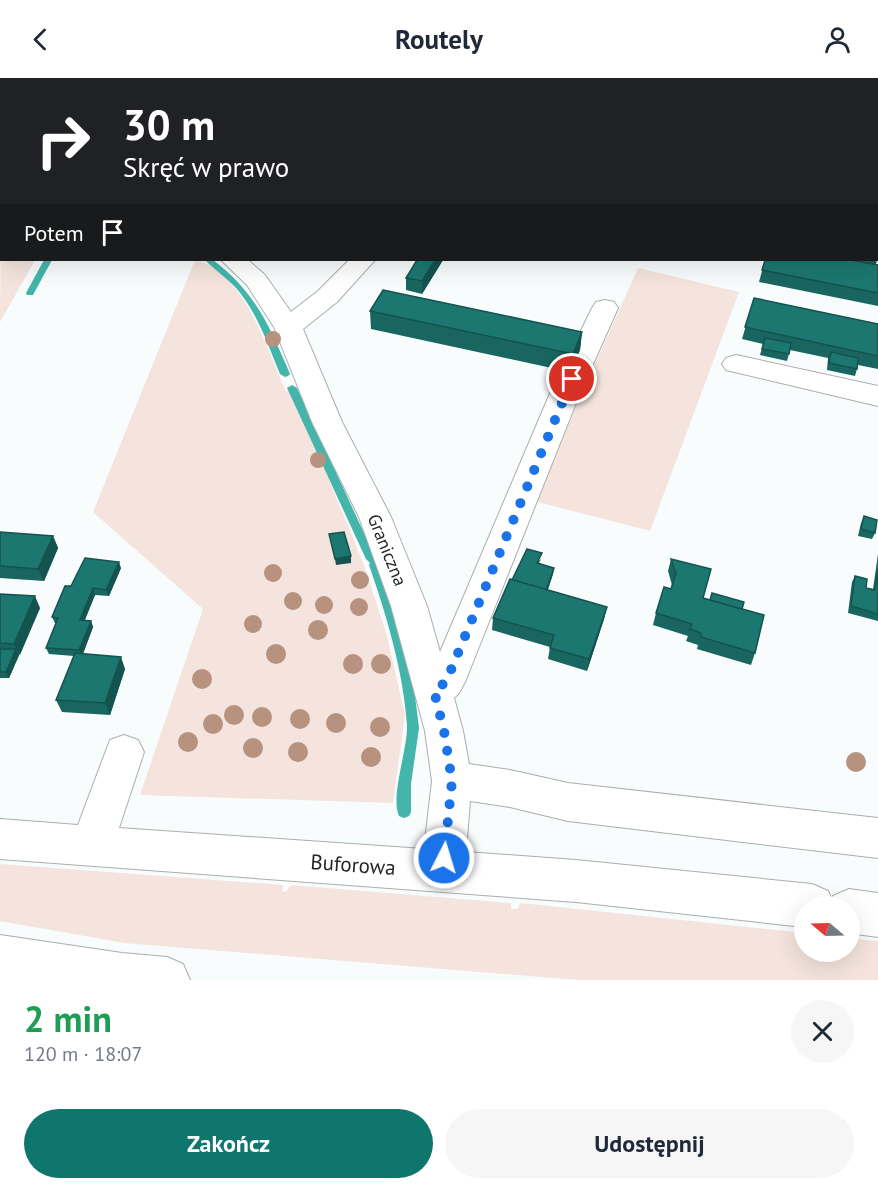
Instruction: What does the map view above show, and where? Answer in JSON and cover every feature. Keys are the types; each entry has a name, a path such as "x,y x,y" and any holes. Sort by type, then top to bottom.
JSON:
{"street":[{"name":"Graniczna","path":"235,261 256,280 288,327 327,422 375,517 409,606 444,731 452,781 443,871"},
{"path":"288,327 313,311 343,284 361,261"},
{"path":"434,691 446,682 563,398 605,308"},
{"path":"736,364 878,396"},
{"path":"92,846 124,752"},
{"path":"452,781 507,788 568,802 878,838"},
{"name":"Buforowa","path":"0,839 651,888 794,904"},
{"path":"860,913 878,915"},
{"path":"0,958 122,976 167,980"}],"shaded area":[{"path":"0,261 34,261 0,322"},
{"path":"195,261 212,267 227,279 240,295 262,334 286,392 291,387 364,565 387,636 405,715 393,803 140,795 203,609 93,512"},
{"path":"638,268 739,292 650,531 534,501"},
{"path":"0,864 283,885 282,891 286,892 291,885 511,903 511,909 517,909 521,903 794,932 794,962 860,962 860,939 878,941 878,980 578,980 124,943 0,921"}],"building":[{"path":"416,261 434,261 422,281 406,278"},
{"path":"765,261 856,261 878,265 878,293 762,270"},
{"path":"857,261 876,262 875,264"},
{"path":"383,290 582,332 573,354 370,311"},
{"path":"754,298 878,324 878,356 745,327"},
{"path":"765,338 791,343 789,354 762,349"},
{"path":"831,352 858,358 857,369 829,363"},
{"path":"864,516 877,520 875,533 861,529"},
{"path":"0,532 53,536 38,569 0,566"},
{"path":"344,532 351,556 335,559 329,534"},
{"path":"527,549 542,553 537,563 554,568 546,590 512,580"},
{"path":"85,558 119,562 106,590 93,588 80,620 91,621 79,650 46,648 58,618 52,617 65,586 71,586"},
{"path":"671,559 711,569 703,598 764,615 755,653 701,637 701,633 690,629 692,624 656,613 664,587 671,589 676,573"},
{"path":"878,569 878,614 851,606 855,576 867,579 866,588 875,590"},
{"path":"510,579 607,607 589,659 550,648 554,635 493,618"},
{"path":"712,593 744,602 742,609 710,600"},
{"path":"0,594 35,596 14,644 0,643"},
{"path":"0,649 16,649 6,672 0,672"},
{"path":"75,653 121,657 105,703 56,700"}],"waterway":[{"path":"30,293 47,261"},
{"path":"210,261 238,285 248,298 264,324 285,374"},
{"path":"292,388 371,559"},
{"path":"374,565 392,614 406,672 413,728 405,784 404,812"}],"route":[{"path":"444,858 452,781 444,731 434,691 446,682 572,379"}]}
